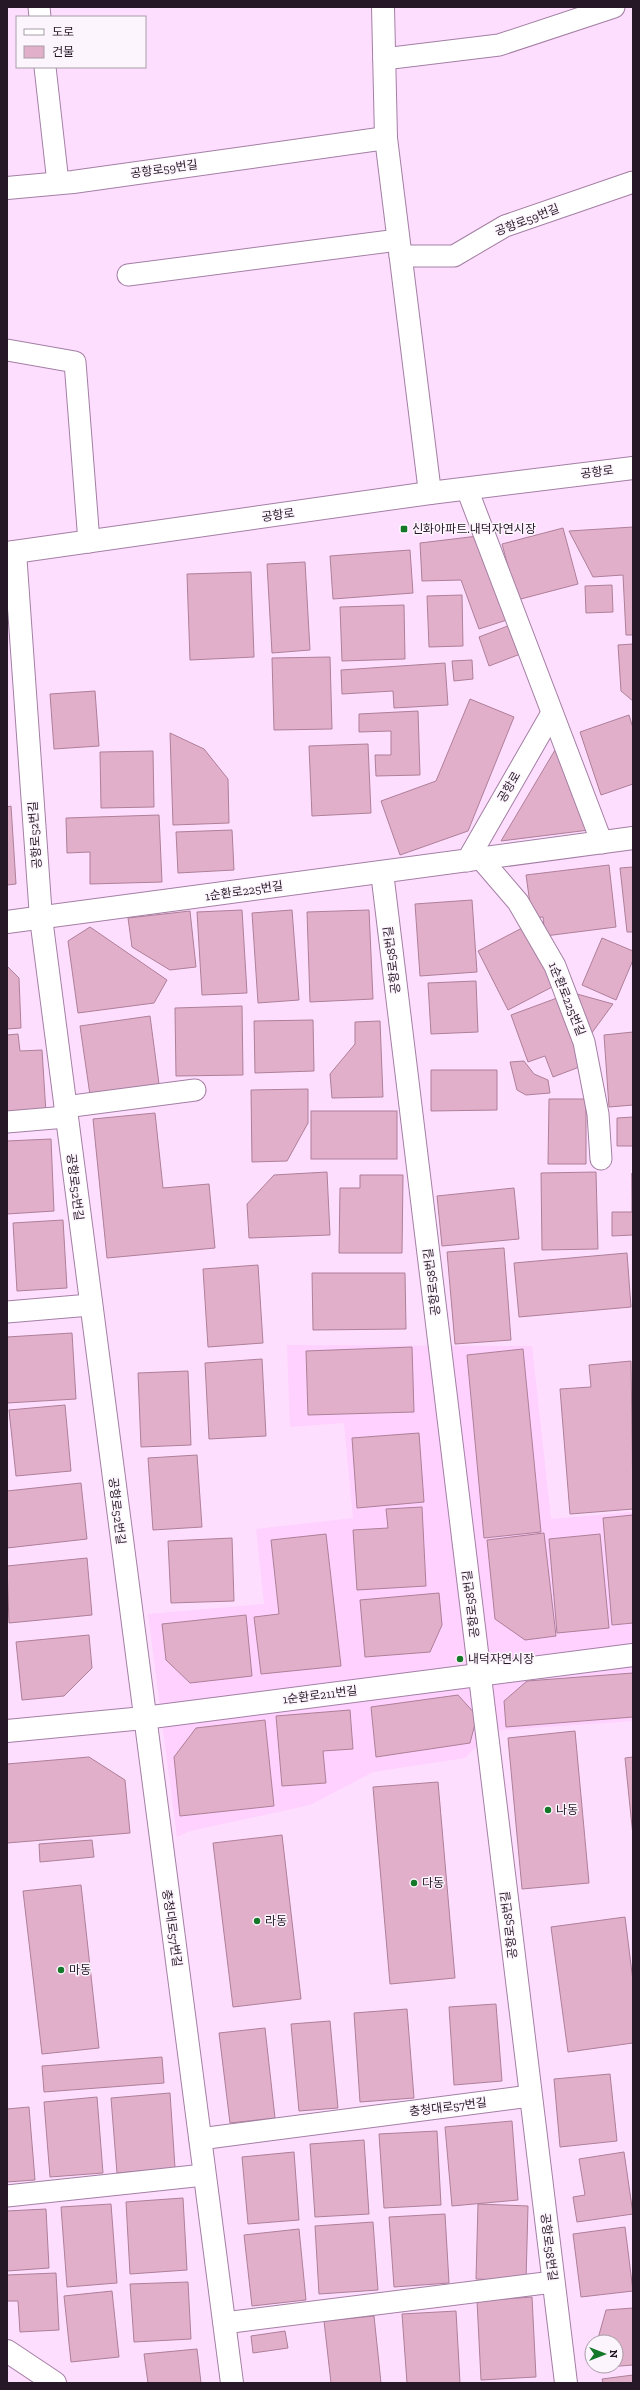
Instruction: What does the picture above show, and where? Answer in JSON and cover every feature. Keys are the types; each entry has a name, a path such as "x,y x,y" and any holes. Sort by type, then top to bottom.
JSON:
{"street":[{"path":"383,7 386,138 430,493"},
{"name":"공항로59번길","path":"7,188 58,183 386,138"},
{"name":"공항로","path":"11,553 430,493 633,468"},
{"name":"공항로52번길","path":"11,553 41,918 144,1718"},
{"name":"1순환로225번길","path":"7,922 633,838"},
{"name":"공항로58번길","path":"382,872 566,2383"},
{"name":"1순환로211번길","path":"7,1731 144,1718 633,1655"},
{"name":"충청대로57번길","path":"144,1718 232,2383"},
{"path":"7,2351 55,2383"}],"lane":[{"path":"384,59 499,45 614,7"},
{"path":"46,68 58,183"},
{"name":"공항로59번길","path":"128,275 399,248 454,256 505,226 633,182"},
{"path":"7,350 75,362 89,542"},
{"path":"467,489 602,842"},
{"name":"공항로","path":"474,860 552,713"},
{"name":"1순환로225번길","path":"474,860 518,902 555,966 584,1042 598,1114 601,1160"},
{"path":"7,1122 195,1090"},
{"path":"7,1312 90,1304"},
{"name":"충청대로57번길","path":"200,2139 530,2096"},
{"path":"7,2196 204,2175"},
{"path":"224,2323 553,2282"}],"shaded area":[{"path":"287,1345 532,1346 551,1519 633,1512 633,1721 492,1731 465,1758 373,1772 310,1805 190,1831 177,1837 148,1614 264,1604 256,1529 353,1518 344,1423 290,1427"}],"building":[{"path":"633,527 633,635 626,635 623,575 593,577 569,531"},
{"path":"563,528 578,584 517,600 502,544"},
{"path":"478,536 510,619 479,629 461,580 422,581 420,543"},
{"path":"410,550 413,593 333,599 330,556"},
{"path":"305,562 310,650 272,653 267,564"},
{"path":"251,572 254,657 190,660 187,574"},
{"path":"612,585 613,612 586,613 585,586"},
{"path":"462,595 463,646 429,647 427,596"},
{"path":"404,605 405,659 342,661 340,607"},
{"path":"513,624 523,653 489,666 479,637"},
{"path":"633,644 633,701 621,691 618,645"},
{"path":"330,657 332,729 274,730 272,658"},
{"path":"472,660 473,679 454,681 452,661"},
{"path":"445,663 448,705 394,708 393,691 342,694 341,670"},
{"path":"95,691 99,746 54,749 50,694"},
{"path":"470,699 514,717 468,831 400,855 381,801 436,781"},
{"path":"418,711 420,775 376,776 375,755 391,755 391,731 359,732 359,714"},
{"path":"629,715 633,728 633,784 601,795 580,732"},
{"path":"170,733 204,749 228,779 229,823 173,825"},
{"path":"368,744 371,813 312,816 309,746"},
{"path":"555,750 589,830 501,841"},
{"path":"153,751 154,807 101,808 100,752"},
{"path":"11,806 16,884 7,885 7,807"},
{"path":"159,815 162,882 90,884 90,852 67,853 66,818"},
{"path":"232,830 234,870 178,873 176,832"},
{"path":"609,865 616,927 545,936 543,917 532,918 526,875"},
{"path":"633,867 633,932 627,932 620,868"},
{"path":"472,900 477,972 420,976 415,904"},
{"path":"242,910 247,993 202,995 197,912"},
{"path":"292,910 299,1000 258,1003 252,913"},
{"path":"369,910 373,999 310,1002 307,912"},
{"path":"190,911 196,967 170,970 132,947 128,918"},
{"path":"90,927 167,980 154,1003 78,1013 68,941"},
{"path":"524,927 554,986 508,1010 478,951"},
{"path":"602,938 633,951 633,960 616,1000 582,985"},
{"path":"7,966 19,978 21,1028 7,1029"},
{"path":"476,981 478,1032 431,1034 428,983"},
{"path":"577,994 613,1004 591,1034"},
{"path":"557,998 582,1066 553,1077 545,1056 528,1062 511,1015"},
{"path":"242,1006 243,1075 176,1076 175,1008"},
{"path":"150,1016 159,1084 90,1095 80,1026"},
{"path":"313,1020 314,1071 255,1073 254,1021"},
{"path":"380,1021 383,1097 332,1098 330,1074 355,1044 355,1022"},
{"path":"633,1032 633,1105 609,1107 604,1035"},
{"path":"18,1034 20,1051 42,1050 46,1113 7,1116 7,1035"},
{"path":"524,1061 534,1074 548,1080 550,1093 526,1095 517,1090 510,1062"},
{"path":"431,1070 497,1070 497,1110 431,1111"},
{"path":"308,1089 308,1123 287,1161 252,1162 251,1090"},
{"path":"549,1099 586,1099 586,1164 548,1164"},
{"path":"311,1111 397,1111 397,1159 311,1159"},
{"path":"155,1113 163,1188 209,1184 215,1248 107,1258 93,1119"},
{"path":"633,1117 633,1146 617,1146 617,1118"},
{"path":"51,1139 54,1211 7,1214 7,1141"},
{"path":"327,1172 330,1235 249,1238 247,1204 274,1175"},
{"path":"596,1172 598,1249 542,1250 541,1173"},
{"path":"632,1173 633,1235 612,1236 612,1212 632,1212"},
{"path":"360,1175 403,1175 402,1253 339,1253 340,1188 360,1188"},
{"path":"514,1188 519,1239 442,1246 437,1196"},
{"path":"63,1220 67,1288 17,1291 13,1223"},
{"path":"504,1248 511,1340 455,1344 447,1252"},
{"path":"627,1253 631,1307 519,1317 514,1263"},
{"path":"258,1265 263,1343 208,1347 203,1269"},
{"path":"312,1273 405,1273 406,1329 313,1330"},
{"path":"72,1333 76,1399 7,1403 7,1337"},
{"path":"412,1347 414,1412 308,1415 306,1351"},
{"path":"523,1349 541,1532 484,1538 467,1355"},
{"path":"262,1359 266,1436 209,1439 205,1363"},
{"path":"631,1361 633,1509 570,1514 560,1389 591,1387 589,1365"},
{"path":"188,1371 191,1445 141,1447 138,1373"},
{"path":"65,1405 71,1471 16,1476 9,1410"},
{"path":"419,1433 424,1502 357,1508 352,1438"},
{"path":"197,1455 202,1527 153,1530 148,1458"},
{"path":"81,1483 87,1539 7,1548 7,1491"},
{"path":"422,1507 426,1586 357,1590 353,1530 388,1528 386,1509"},
{"path":"633,1515 633,1623 612,1625 603,1518"},
{"path":"544,1533 556,1636 525,1640 495,1619 487,1540"},
{"path":"326,1534 341,1666 261,1674 254,1617 279,1614 271,1540"},
{"path":"600,1534 609,1628 557,1633 549,1539"},
{"path":"232,1538 234,1601 171,1603 168,1541"},
{"path":"87,1558 92,1615 9,1623 7,1566"},
{"path":"439,1593 442,1625 430,1652 365,1657 360,1600"},
{"path":"246,1615 252,1676 190,1683 166,1660 162,1624"},
{"path":"89,1635 92,1668 64,1696 22,1700 16,1642"},
{"path":"633,1673 633,1717 506,1727 504,1701 527,1681"},
{"path":"458,1695 477,1716 470,1743 376,1757 371,1707"},
{"path":"350,1710 353,1749 323,1751 326,1783 282,1786 276,1716"},
{"path":"265,1720 274,1806 180,1816 174,1757 196,1728"},
{"name":"나동","path":"575,1731 589,1883 522,1889 508,1738"},
{"path":"89,1757 125,1780 130,1833 7,1843 7,1764"},
{"path":"633,1757 633,1836 625,1758"},
{"name":"다동","path":"438,1782 455,1978 390,1984 373,1787"},
{"name":"라동","path":"282,1835 301,1999 233,2007 213,1843"},
{"path":"92,1840 94,1857 40,1862 39,1844"},
{"name":"마동","path":"81,1885 99,2048 42,2054 23,1891"},
{"path":"625,1917 633,1981 633,2043 568,2052 551,1927"},
{"path":"496,2004 502,2081 454,2085 449,2007"},
{"path":"407,2009 414,2098 360,2102 354,2013"},
{"path":"330,2021 338,2108 299,2111 291,2024"},
{"path":"265,2028 275,2118 230,2123 219,2033"},
{"path":"162,2057 164,2083 44,2092 42,2066"},
{"path":"610,2074 617,2141 560,2147 554,2079"},
{"path":"170,2093 175,2168 117,2173 111,2098"},
{"path":"97,2097 103,2173 50,2177 44,2102"},
{"path":"29,2107 35,2180 7,2182 7,2109"},
{"path":"512,2121 518,2200 452,2206 445,2127"},
{"path":"437,2131 441,2205 384,2208 379,2134"},
{"path":"364,2140 369,2214 315,2217 310,2144"},
{"path":"294,2152 299,2220 248,2224 242,2157"},
{"path":"624,2152 633,2214 577,2222 573,2197 585,2195 579,2159"},
{"path":"183,2198 187,2270 130,2274 126,2202"},
{"path":"111,2204 117,2283 67,2287 61,2207"},
{"path":"478,2204 528,2206 526,2281 476,2279"},
{"path":"46,2209 49,2268 7,2271 7,2211"},
{"path":"445,2214 449,2283 394,2287 389,2217"},
{"path":"373,2222 378,2290 319,2294 315,2226"},
{"path":"625,2227 633,2291 581,2297 573,2234"},
{"path":"299,2229 306,2300 252,2306 244,2235"},
{"path":"56,2273 59,2330 20,2332 18,2301 7,2301 7,2275"},
{"path":"188,2282 191,2339 134,2342 130,2284"},
{"path":"112,2291 119,2357 71,2362 64,2296"},
{"path":"532,2297 536,2377 481,2380 477,2301"},
{"path":"633,2308 633,2365 624,2366 624,2334 599,2334 606,2310"},
{"path":"456,2311 460,2383 407,2383 402,2314"},
{"path":"374,2316 381,2383 331,2383 324,2321"},
{"path":"285,2331 288,2348 253,2353 251,2336"},
{"path":"197,2349 201,2383 148,2383 144,2354"},
{"path":"633,2375 633,2383 603,2383 602,2379"}],"place":[{"name":"신화아파트.내덕자연시장","path":"404,529"},
{"name":"내덕자연시장","path":"460,1659"},
{"name":"나동","path":"548,1810"},
{"name":"다동","path":"414,1883"},
{"name":"라동","path":"257,1921"},
{"name":"마동","path":"61,1970"}]}
